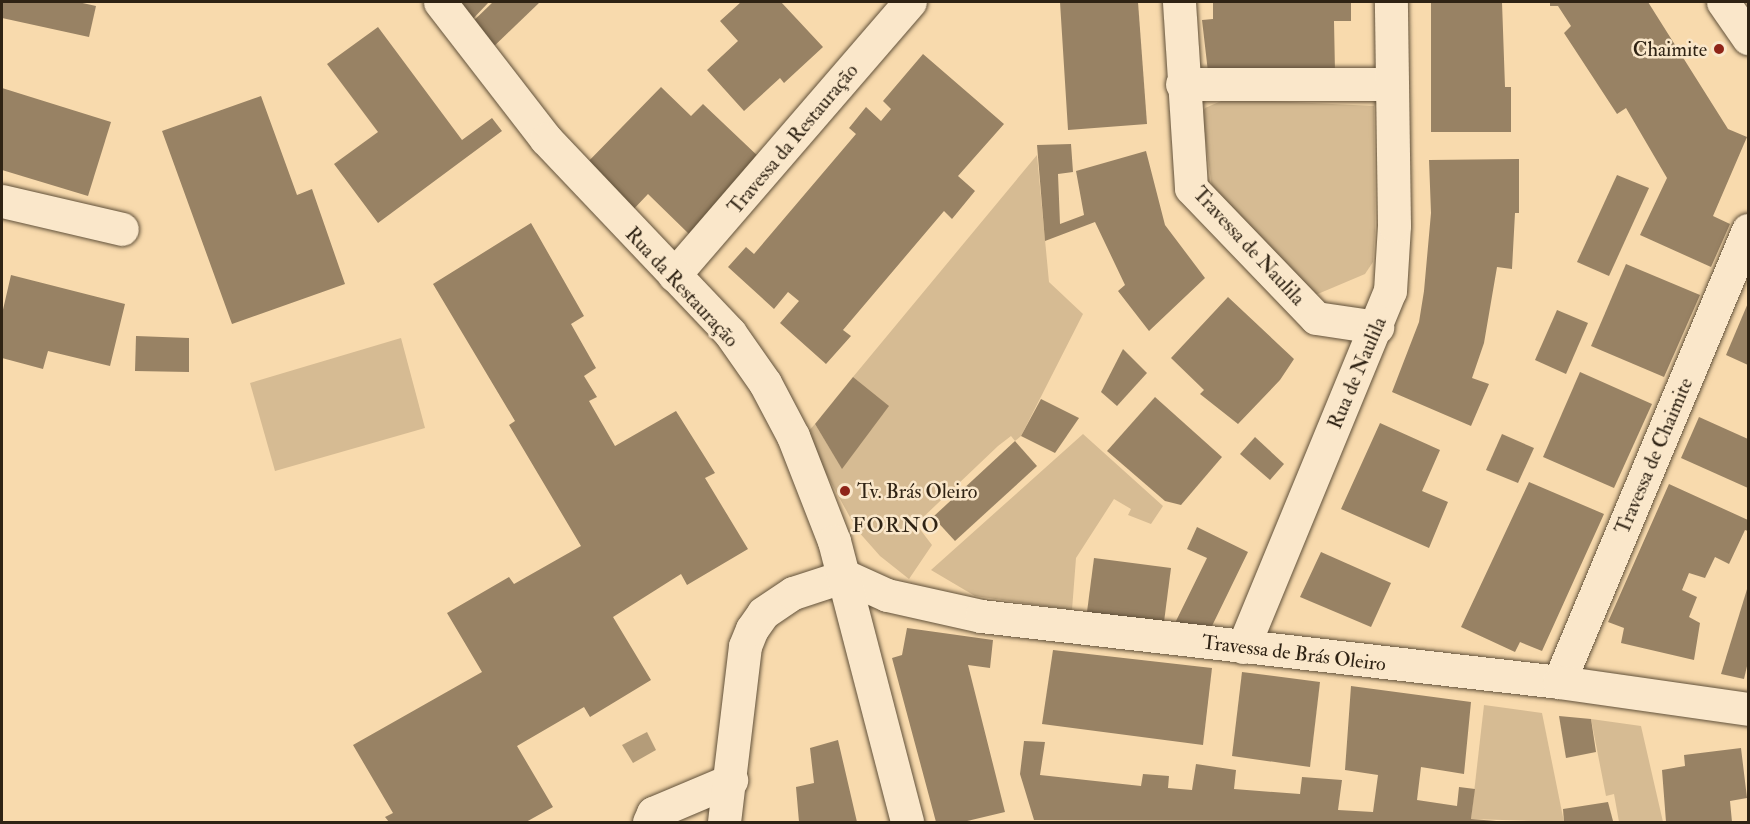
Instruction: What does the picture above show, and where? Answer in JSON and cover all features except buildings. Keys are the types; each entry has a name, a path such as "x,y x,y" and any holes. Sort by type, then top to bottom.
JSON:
{"street":[{"name":"Rua da Restauração","path":"440,2 546,139 730,333 765,383 793,436 844,576 907,822"},
{"name":"Travessa da Restauração","path":"674,275 910,2"},
{"name":"Travessa de Naulila","path":"1179,2 1182,84 1191,188 1316,318 1377,327"},
{"name":"Rua de Naulila","path":"1243,646 1390,291 1393,236 1390,2"},
{"path":"1723,2 1749,38"},
{"path":"1182,84 1391,84"},
{"path":"2,201 122,229"},
{"name":"Travessa de Chaimite","path":"1559,682 1749,230"},
{"path":"724,822 731,780 745,646 752,629 763,613 793,593 844,576"},
{"name":"Travessa de Brás Oleiro","path":"844,576 887,595 981,616 1559,682 1749,709"},
{"path":"649,822 653,813 731,780"}],"shaded area":[{"path":"1226,99 1374,106 1375,231 1373,262 1365,274 1313,296 1212,188 1202,114 1205,108"},
{"path":"1037,155 1049,282 1083,314 1021,436 1015,441 1011,436 998,446 916,524 932,545 909,579 880,556 857,530 805,435 815,424 842,468 853,377"},
{"path":"401,338 425,428 275,471 250,383"},
{"path":"1083,434 1163,506 1151,524 1128,515 1131,509 1114,499 1076,558 1072,610 975,596 931,570"},
{"path":"1484,705 1542,713 1564,822 1471,819"},
{"path":"1591,719 1641,726 1663,822 1619,822 1614,794 1606,796"},
{"path":"647,732 656,750 633,763 622,745"}],"place":[{"name":"Chaimite","path":"1719,49"},
{"name":"Tv. Brás Oleiro","path":"845,491"}],"district":[{"name":"FORNO","path":"896,526"}]}
